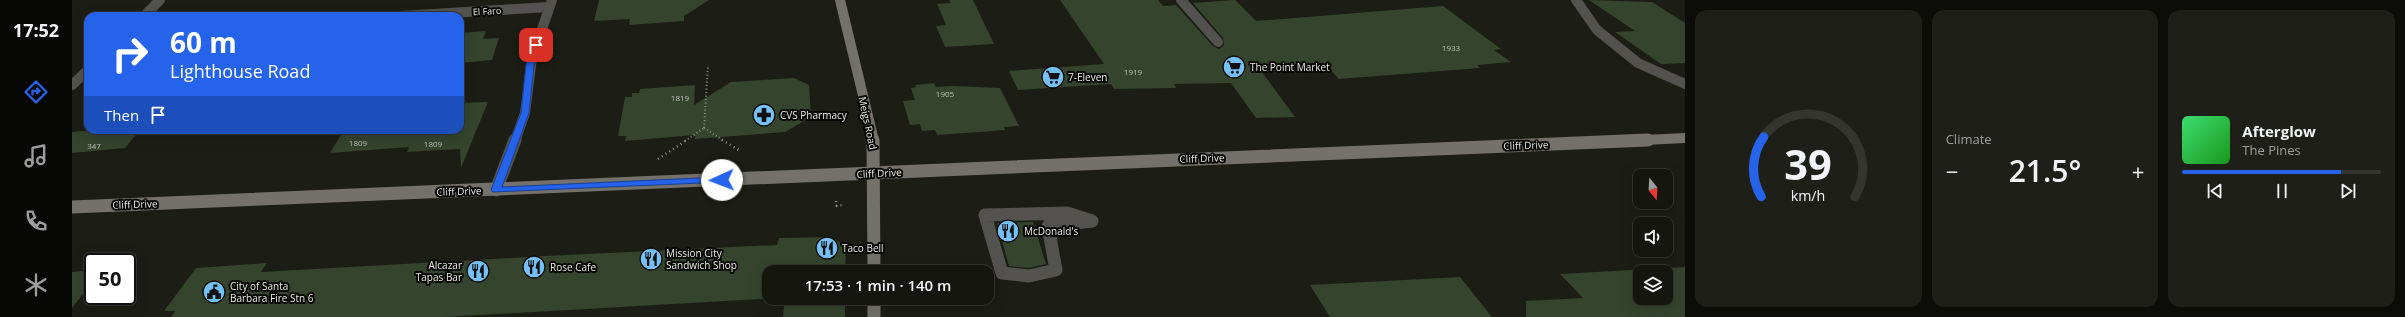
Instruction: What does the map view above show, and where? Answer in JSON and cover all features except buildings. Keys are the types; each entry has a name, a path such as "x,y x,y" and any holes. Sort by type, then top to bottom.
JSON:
{"main road":[{"name":"Meigs Road","path":"840,0 876,146 874,174 874,265"},
{"name":"Cliff Drive","path":"72,207 874,174 1685,138"},
{"path":"874,305 874,317"}],"street":[{"path":"148,12 160,0"},
{"path":"1181,0 1218,42"},
{"path":"1576,0 1597,30 1638,63 1685,84"},
{"path":"496,190 525,113 532,58 550,4"},
{"name":"El Faro","path":"451,12 550,4"},
{"path":"75,80 84,73"},
{"path":"1067,213 1092,221 1048,226 1056,270 1046,275 1011,276 1002,273 985,215 1067,213"}],"path":[{"path":"704,128 708,65"},
{"path":"704,128 740,150"},
{"path":"658,159 704,128"},
{"path":"836,201 837,207 843,205"}],"place":[{"name":"The Point Market","path":"1234,67"},
{"name":"7-Eleven","path":"1053,77"},
{"name":"CVS Pharmacy","path":"764,115"},
{"name":"McDonald's","path":"1008,231"},
{"name":"Taco Bell","path":"827,248"},
{"name":"Mission City Sandwich Shop","path":"651,259"},
{"name":"Rose Cafe","path":"534,267"},
{"name":"Alcazar Tapas Bar","path":"478,271"},
{"name":"City of Santa Barbara Fire Stn 6","path":"214,292"}],"route":[{"path":"536,45 530,65 525,113 496,190 722,180"}]}
